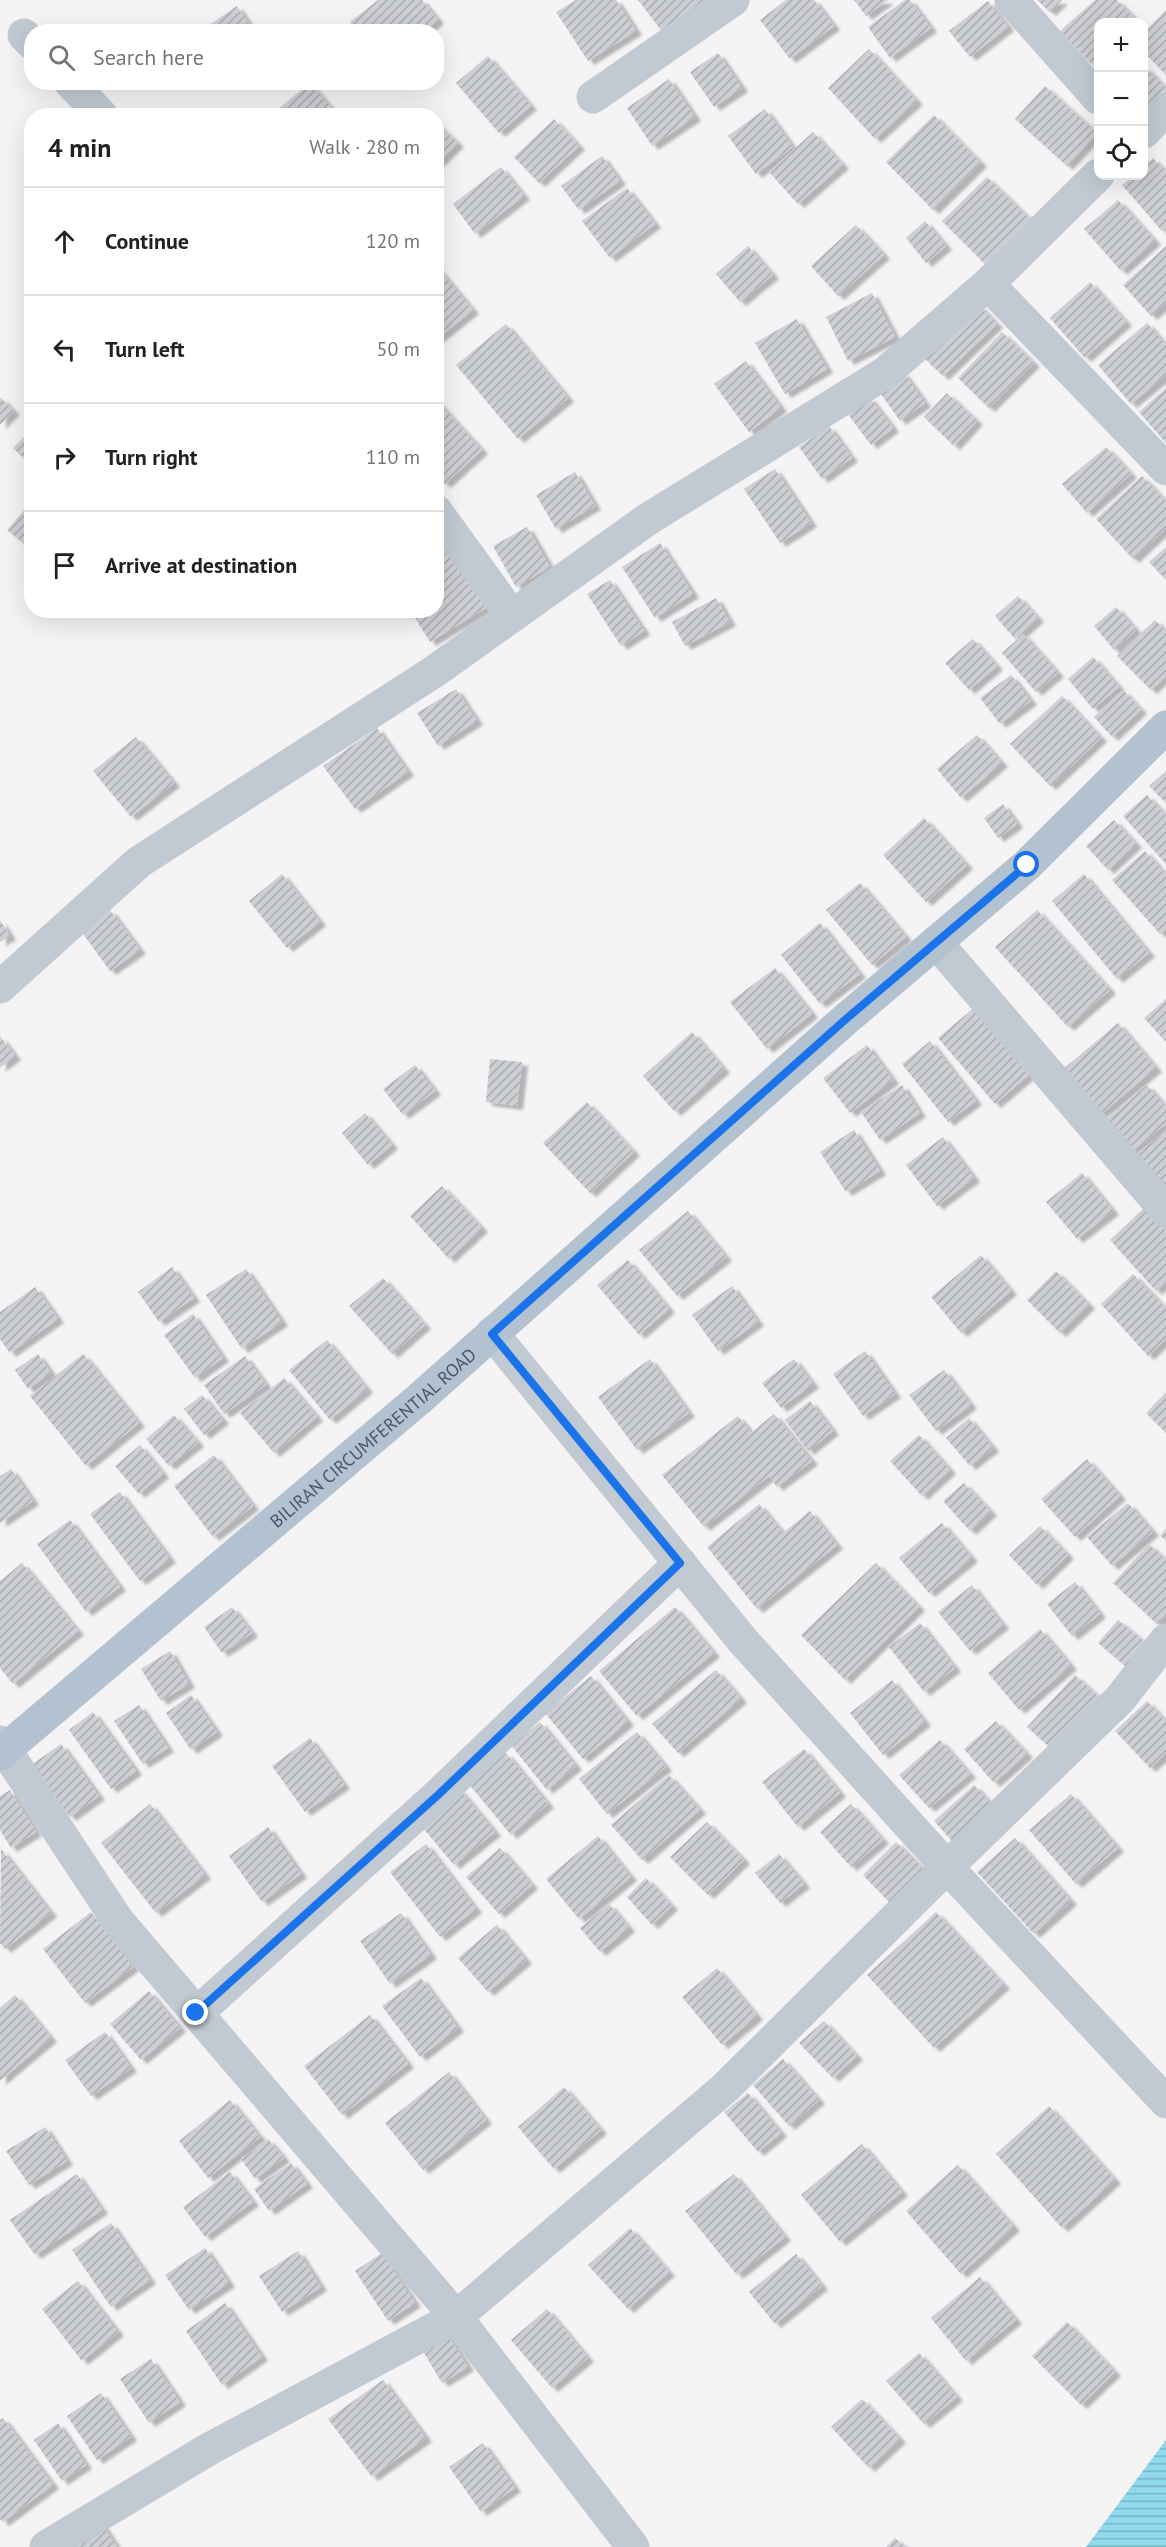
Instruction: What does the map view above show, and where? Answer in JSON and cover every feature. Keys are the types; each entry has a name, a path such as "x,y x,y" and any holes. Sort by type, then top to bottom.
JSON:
{"main road":[{"name":"BILIRAN CIRCUMFERENTIAL ROAD","path":"2,1749 419,1399 936,942 1027,865 1166,727"}],"street":[{"path":"593,97 733,0"},
{"path":"1011,0 1094,93"},
{"path":"78,90 94,108"},
{"path":"1148,127 1166,110"},
{"path":"0,987 139,862 435,671 648,519 885,373 987,284 1094,180"},
{"path":"987,284 1166,469"},
{"path":"444,523 512,616"},
{"path":"936,942 1166,1211"},
{"path":"492,1334 744,1642 946,1867 1166,2102"},
{"path":"196,2013 438,1795 680,1563"},
{"path":"46,2547 209,2449 456,2317 725,2088 946,1867 1120,1699 1166,1640"},
{"path":"2,1749 118,1921 456,2317 633,2547"}],"water":[{"path":"1166,2440 1166,2547 1086,2547"}],"building":[{"path":"378,0 422,0 438,20 433,24 352,24 350,22"},
{"path":"576,0 616,0 636,31 588,61 556,12"},
{"path":"638,0 704,0 706,3 664,34"},
{"path":"786,0 814,0 834,26 790,59 760,20"},
{"path":"854,0 888,0 866,16"},
{"path":"905,0 910,0 931,28 890,58 868,27"},
{"path":"1037,0 1062,0 1050,12"},
{"path":"1095,0 1117,0 1134,18 1094,18 1094,63 1092,65 1060,31"},
{"path":"988,1 1008,27 970,57 949,31"},
{"path":"237,6 249,24 211,24"},
{"path":"1166,10 1166,75 1148,56 1148,28"},
{"path":"869,49 917,101 875,139 828,88"},
{"path":"718,53 742,88 714,107 690,72"},
{"path":"488,56 531,106 499,133 456,83"},
{"path":"1148,70 1166,88 1166,92 1148,110"},
{"path":"669,79 695,117 652,146 627,108"},
{"path":"1045,86 1094,130 1094,136 1067,166 1015,119"},
{"path":"301,90 316,90 331,108 279,108"},
{"path":"765,109 793,147 756,174 728,136"},
{"path":"934,115 981,163 933,210 886,162"},
{"path":"554,119 579,146 539,183 514,157"},
{"path":"444,130 458,143 444,157"},
{"path":"813,132 843,165 798,204 769,172"},
{"path":"602,156 620,181 579,210 561,186"},
{"path":"1153,158 1166,172 1166,228 1162,231 1122,185 1128,180 1148,180 1148,162"},
{"path":"501,167 524,196 475,234 453,204"},
{"path":"987,177 1032,221 987,266 942,221"},
{"path":"627,188 655,224 610,258 582,221"},
{"path":"1118,200 1155,241 1121,271 1084,229"},
{"path":"925,221 946,246 926,263 906,238"},
{"path":"856,225 884,255 838,296 811,266"},
{"path":"748,246 773,275 740,302 716,274"},
{"path":"1166,246 1166,303 1151,316 1123,285"},
{"path":"444,276 473,310 444,334"},
{"path":"1090,282 1126,322 1085,358 1050,318"},
{"path":"872,293 895,337 848,361 826,317"},
{"path":"979,305 997,324 943,376 924,358"},
{"path":"797,319 827,369 785,394 755,343"},
{"path":"1147,323 1166,345 1166,375 1131,404 1098,365"},
{"path":"506,324 568,398 518,439 456,365"},
{"path":"1002,332 1034,363 989,408 958,378"},
{"path":"746,361 781,408 749,432 714,384"},
{"path":"903,372 925,403 900,421 878,390"},
{"path":"1166,388 1166,443 1139,412"},
{"path":"947,393 977,421 954,446 924,417"},
{"path":"0,397 14,411 0,425"},
{"path":"869,397 893,428 871,445 847,413"},
{"path":"444,409 482,450 444,483"},
{"path":"829,426 852,458 822,479 799,447"},
{"path":"24,437 24,458 13,448"},
{"path":"1106,447 1131,474 1087,513 1062,484"},
{"path":"775,469 811,523 780,543 744,489"},
{"path":"575,472 595,506 556,529 536,495"},
{"path":"1142,476 1166,502 1166,528 1133,559 1096,519"},
{"path":"24,510 24,544 7,530"},
{"path":"527,527 550,567 516,587 493,546"},
{"path":"660,543 693,594 655,618 622,567"},
{"path":"1166,547 1166,580 1149,562"},
{"path":"449,550 486,608 430,642 415,618 444,618 444,553"},
{"path":"610,580 644,631 621,646 587,594"},
{"path":"1018,596 1038,618 1015,639 995,616"},
{"path":"716,598 730,622 685,646 672,622"},
{"path":"1116,607 1136,630 1114,650 1094,626"},
{"path":"1155,620 1166,631 1166,676 1151,690 1117,656"},
{"path":"1023,634 1058,673 1036,692 1002,653"},
{"path":"973,639 997,666 969,690 945,663"},
{"path":"1093,657 1119,687 1093,709 1068,679"},
{"path":"1011,675 1031,701 1000,724 980,698"},
{"path":"456,689 477,721 438,746 417,713"},
{"path":"1123,690 1141,710 1112,737 1094,717"},
{"path":"1062,696 1101,738 1050,786 1010,744"},
{"path":"377,728 408,772 355,809 323,766"},
{"path":"977,735 1002,763 961,798 937,769"},
{"path":"136,737 174,783 131,817 93,771"},
{"path":"1166,771 1166,803 1149,786"},
{"path":"1147,795 1166,816 1166,864 1123,816"},
{"path":"1003,804 1017,824 998,838 984,818"},
{"path":"924,818 967,865 926,902 883,855"},
{"path":"1114,820 1136,844 1108,870 1086,846"},
{"path":"1145,851 1166,875 1166,929 1160,934 1112,880"},
{"path":"282,874 320,922 287,948 249,901"},
{"path":"1084,874 1149,953 1117,979 1052,901"},
{"path":"860,883 906,937 872,965 826,910"},
{"path":"110,910 140,950 110,971 81,931"},
{"path":"1037,910 1110,990 1068,1027 995,947"},
{"path":"0,920 10,936 0,942"},
{"path":"820,923 860,974 820,1004 781,955"},
{"path":"775,968 812,1014 767,1049 730,1002"},
{"path":"1166,999 1166,1042 1144,1018"},
{"path":"982,1001 1038,1067 995,1104 938,1038"},
{"path":"1118,1023 1156,1068 1100,1115 1062,1070"},
{"path":"692,1032 724,1069 675,1112 643,1076"},
{"path":"0,1036 15,1056 0,1068"},
{"path":"930,1041 976,1101 948,1122 902,1064"},
{"path":"867,1045 893,1080 850,1113 823,1078"},
{"path":"490,1059 522,1062 517,1106 486,1102"},
{"path":"415,1065 435,1091 403,1115 383,1089"},
{"path":"902,1085 920,1113 880,1140 861,1112"},
{"path":"1147,1085 1166,1107 1166,1124 1131,1152 1105,1121"},
{"path":"587,1102 634,1152 590,1193 543,1143"},
{"path":"365,1113 392,1145 368,1165 342,1133"},
{"path":"854,1130 880,1171 846,1192 820,1152"},
{"path":"1166,1130 1166,1186 1137,1154"},
{"path":"943,1137 974,1178 937,1206 906,1165"},
{"path":"1082,1173 1113,1211 1077,1239 1046,1202"},
{"path":"442,1186 482,1228 449,1259 410,1216"},
{"path":"1144,1208 1166,1231 1166,1282 1156,1291 1110,1240"},
{"path":"688,1211 726,1257 677,1296 639,1250"},
{"path":"981,1255 1011,1291 961,1333 931,1297"},
{"path":"628,1260 669,1309 639,1335 597,1285"},
{"path":"172,1267 194,1298 159,1322 138,1292"},
{"path":"246,1269 282,1322 242,1349 206,1295"},
{"path":"1056,1271 1089,1305 1060,1333 1027,1300"},
{"path":"1133,1274 1166,1309 1166,1339 1148,1356 1101,1304"},
{"path":"383,1278 425,1325 392,1354 349,1306"},
{"path":"732,1286 758,1322 718,1351 692,1315"},
{"path":"35,1287 58,1319 10,1353 0,1339 0,1312"},
{"path":"193,1314 223,1358 195,1378 164,1335"},
{"path":"327,1340 367,1389 330,1420 289,1370"},
{"path":"865,1351 895,1394 863,1416 833,1374"},
{"path":"38,1354 51,1373 28,1389 15,1370"},
{"path":"83,1354 139,1423 86,1466 30,1396"},
{"path":"245,1356 266,1385 224,1414 204,1385"},
{"path":"650,1359 689,1413 637,1450 598,1397"},
{"path":"794,1359 813,1384 781,1408 762,1383"},
{"path":"944,1370 971,1405 936,1431 909,1395"},
{"path":"284,1378 317,1417 274,1453 240,1413"},
{"path":"1166,1392 1166,1433 1146,1413"},
{"path":"202,1395 223,1420 204,1435 184,1409"},
{"path":"810,1401 833,1431 808,1451 785,1420"},
{"path":"774,1414 812,1461 777,1487 769,1476 704,1527 662,1475 738,1416 751,1433"},
{"path":"174,1415 198,1443 169,1466 146,1439"},
{"path":"969,1418 993,1448 970,1466 946,1438"},
{"path":"919,1435 950,1470 922,1496 890,1461"},
{"path":"140,1445 163,1474 139,1494 115,1466"},
{"path":"214,1455 253,1506 213,1537 174,1486"},
{"path":"1087,1459 1120,1496 1075,1537 1041,1499"},
{"path":"11,1469 33,1501 0,1523 0,1476"},
{"path":"964,1483 991,1512 970,1531 943,1501"},
{"path":"120,1492 170,1559 140,1581 90,1514"},
{"path":"1128,1503 1153,1532 1112,1566 1087,1537"},
{"path":"759,1504 783,1533 810,1511 837,1545 757,1609 707,1547"},
{"path":"70,1520 120,1587 86,1612 37,1544"},
{"path":"942,1523 972,1558 929,1593 899,1558"},
{"path":"1040,1526 1068,1555 1037,1585 1009,1555"},
{"path":"1166,1528 1166,1540 1160,1536"},
{"path":"1149,1544 1166,1560 1166,1615 1157,1624 1113,1583"},
{"path":"22,1563 78,1631 13,1684 0,1668 0,1581"},
{"path":"876,1563 919,1607 845,1680 801,1635"},
{"path":"1075,1582 1100,1614 1072,1636 1047,1604"},
{"path":"972,1585 1003,1625 970,1651 938,1612"},
{"path":"232,1607 252,1633 222,1653 204,1627"},
{"path":"675,1607 714,1653 637,1716 599,1671"},
{"path":"1118,1620 1150,1646 1130,1670 1098,1643"},
{"path":"920,1623 955,1668 924,1692 889,1647"},
{"path":"1040,1629 1071,1666 1019,1710 988,1673"},
{"path":"170,1651 189,1684 161,1701 141,1669"},
{"path":"716,1670 741,1699 678,1753 652,1724"},
{"path":"1075,1675 1103,1701 1055,1752 1027,1727"},
{"path":"591,1676 628,1722 583,1759 545,1713"},
{"path":"892,1680 925,1722 883,1755 850,1713"},
{"path":"191,1695 217,1732 191,1750 166,1713"},
{"path":"1147,1701 1166,1721 1166,1753 1150,1768 1115,1731"},
{"path":"139,1705 168,1748 143,1764 114,1721"},
{"path":"93,1712 136,1771 111,1789 69,1730"},
{"path":"996,1721 1027,1754 994,1783 964,1749"},
{"path":"540,1722 576,1766 547,1790 511,1745"},
{"path":"637,1732 666,1767 607,1814 579,1779"},
{"path":"310,1738 344,1785 305,1812 272,1766"},
{"path":"940,1740 970,1774 929,1808 899,1775"},
{"path":"61,1744 99,1796 70,1817 31,1765"},
{"path":"804,1749 840,1793 798,1827 762,1782"},
{"path":"506,1753 548,1804 511,1835 468,1783"},
{"path":"669,1775 700,1810 642,1860 611,1825"},
{"path":"974,1785 995,1808 954,1843 934,1821"},
{"path":"459,1789 495,1832 454,1865 418,1822"},
{"path":"10,1790 36,1832 11,1848 0,1830 0,1796"},
{"path":"1071,1794 1118,1848 1076,1884 1029,1830"},
{"path":"150,1804 205,1875 156,1913 101,1843"},
{"path":"851,1804 883,1840 851,1867 820,1832"},
{"path":"707,1822 744,1860 708,1895 670,1857"},
{"path":"268,1827 301,1874 262,1902 229,1856"},
{"path":"598,1836 631,1877 579,1919 546,1879"},
{"path":"1015,1838 1071,1901 1034,1934 977,1872"},
{"path":"896,1842 927,1873 893,1906 863,1875"},
{"path":"426,1844 476,1909 440,1937 390,1872"},
{"path":"500,1848 532,1885 499,1914 466,1877"},
{"path":"1,1849 51,1913 5,1949 0,1943"},
{"path":"779,1854 804,1884 780,1903 755,1873"},
{"path":"646,1878 672,1906 652,1925 627,1897"},
{"path":"609,1904 629,1928 600,1952 580,1928"},
{"path":"91,1912 133,1967 85,2003 43,1949"},
{"path":"936,1912 1004,1985 934,2048 867,1975"},
{"path":"401,1913 431,1955 390,1984 360,1941"},
{"path":"497,1925 526,1960 488,1992 458,1958"},
{"path":"717,1968 757,2016 722,2045 682,1997"},
{"path":"421,1978 458,2028 420,2057 382,2006"},
{"path":"149,1991 180,2028 141,2060 110,2024"},
{"path":"15,1995 51,2038 0,2081 0,2008"},
{"path":"370,2015 408,2064 342,2115 304,2066"},
{"path":"824,2021 857,2056 833,2078 799,2043"},
{"path":"105,2032 131,2068 91,2096 65,2060"},
{"path":"783,2059 819,2100 789,2126 753,2085"},
{"path":"449,2072 486,2120 423,2170 385,2123"},
{"path":"564,2087 601,2130 554,2169 518,2127"},
{"path":"748,2093 781,2133 758,2152 724,2112"},
{"path":"230,2100 260,2137 208,2178 179,2141"},
{"path":"1049,2106 1115,2180 1062,2228 996,2154"},
{"path":"45,2127 67,2161 29,2185 6,2151"},
{"path":"268,2139 284,2158 255,2179 241,2159"},
{"path":"862,2144 902,2192 840,2242 801,2195"},
{"path":"291,2163 307,2184 269,2211 254,2189"},
{"path":"958,2165 1014,2227 961,2274 906,2211"},
{"path":"230,2172 253,2202 205,2237 183,2207"},
{"path":"77,2174 102,2210 35,2255 10,2220"},
{"path":"734,2174 785,2237 737,2275 685,2211"},
{"path":"111,2223 150,2280 111,2307 72,2250"},
{"path":"630,2228 669,2272 628,2309 588,2265"},
{"path":"205,2248 229,2283 189,2310 165,2275"},
{"path":"298,2251 321,2287 282,2312 259,2276"},
{"path":"382,2253 415,2303 388,2321 355,2271"},
{"path":"796,2254 822,2286 775,2324 749,2292"},
{"path":"980,2277 1016,2320 966,2361 931,2318"},
{"path":"78,2281 118,2332 82,2361 42,2309"},
{"path":"225,2303 262,2357 222,2385 186,2331"},
{"path":"547,2309 588,2358 552,2388 511,2340"},
{"path":"1067,2322 1115,2372 1081,2405 1032,2356"},
{"path":"446,2332 468,2367 442,2383 421,2348"},
{"path":"919,2353 957,2397 924,2424 886,2381"},
{"path":"151,2359 180,2402 149,2423 120,2379"},
{"path":"383,2380 426,2438 372,2477 328,2419"},
{"path":"101,2393 131,2437 97,2460 67,2416"},
{"path":"862,2399 900,2439 869,2468 831,2427"},
{"path":"3,2418 53,2485 3,2522 0,2519 0,2420"},
{"path":"58,2423 86,2465 62,2481 34,2440"},
{"path":"483,2443 515,2488 481,2512 449,2467"},
{"path":"98,2518 117,2547 57,2547"},
{"path":"895,2538 905,2547 886,2547"}],"route":[{"path":"196,2013 438,1795 680,1563 492,1334 846,1019 1027,865"}]}
